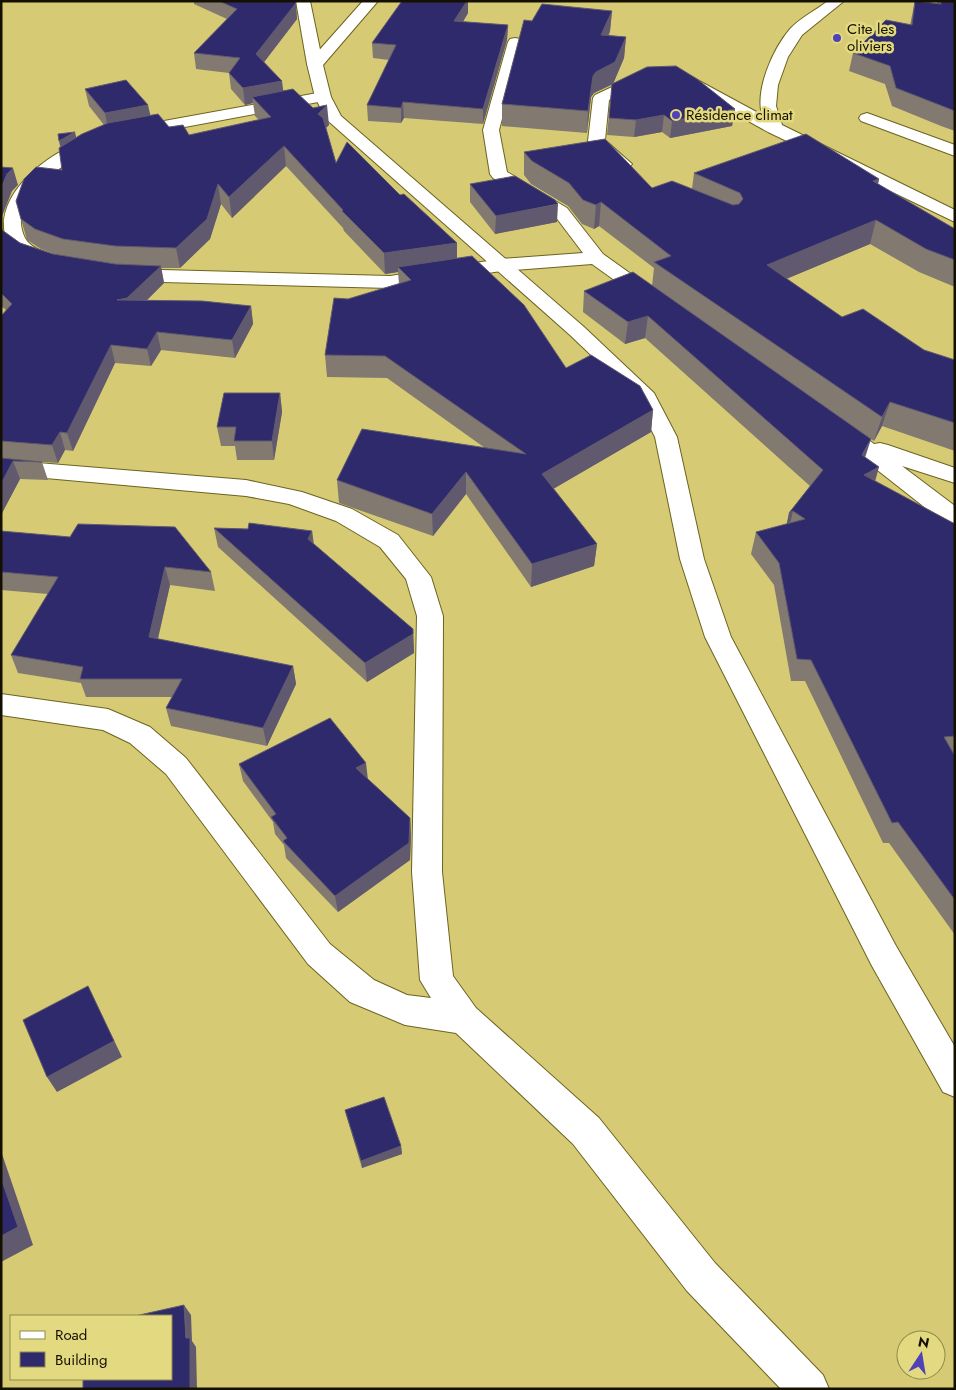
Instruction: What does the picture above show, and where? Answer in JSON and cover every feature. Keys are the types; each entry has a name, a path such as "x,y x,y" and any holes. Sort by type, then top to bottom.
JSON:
{"street":[{"path":"303,1 323,97 334,119 577,331 643,393 666,436 692,558 718,637 884,956 955,1080"},
{"path":"315,64 371,1"},
{"path":"774,128 768,106 770,85 780,57 796,32 837,1"},
{"path":"515,42 491,130 499,174 561,212 596,258 668,308"},
{"path":"636,175 596,141 601,98 642,77 678,76 719,96 774,128 955,217"},
{"path":"65,266 33,255 16,243 11,221 20,196 45,170 80,148 113,136 323,97"},
{"path":"867,118 955,151"},
{"path":"111,273 390,282 501,265 596,258"},
{"path":"819,415 859,443 955,518"},
{"path":"859,443 955,476"},
{"path":"1,467 246,488 294,497 344,515 388,541 418,577 430,616 427,872 437,980 464,1019 518,1066 586,1131 701,1277 810,1389"},
{"path":"1,704 108,720 140,735 176,766 319,954 362,991 405,1010 464,1019"}],"building":[{"path":"219,1 295,1 296,3 256,54 282,81 243,88 229,73 240,58 194,53 237,9"},
{"path":"402,1 467,1 454,21 508,25 483,109 403,102 401,108 367,105 396,45 372,43"},
{"path":"915,1 941,4 941,1 955,1 955,111 896,88 890,66 853,53 886,20 912,25"},
{"path":"542,4 612,11 601,35 626,37 615,62 596,72 593,76 588,111 502,104 524,20 532,21"},
{"path":"676,66 697,79 735,109 672,121 664,115 636,120 609,118 612,84 647,67"},
{"path":"126,80 148,105 105,113 85,89"},
{"path":"293,89 313,108 327,105 318,114 323,118 336,163 347,142 400,195 404,194 457,243 384,253 342,211 284,146 229,197 218,184 207,219 176,248 115,246 63,239 35,229 21,219 16,201 24,179 36,167 62,170 59,148 82,134 108,123 158,114 169,127 183,125 189,135 271,117 252,97"},
{"path":"75,132 59,141 58,134"},
{"path":"806,134 879,179 873,181 955,229 955,260 926,249 876,220 767,265 842,317 863,309 924,350 955,360 955,423 890,402 882,417 654,262 671,256 601,202 596,205 583,200 569,183 532,161 524,152 605,139 652,188 672,181 733,205 739,204 743,199 740,193 694,173"},
{"path":"1,167 13,168 7,174 1,189"},
{"path":"515,176 555,200 558,204 496,216 470,184"},
{"path":"1,228 20,243 53,254 115,264 161,266 127,298 117,300 202,301 251,306 232,340 157,332 147,349 111,345 67,433 60,432 52,445 1,441 1,316 12,304 1,293"},
{"path":"472,256 524,305 566,368 591,355 640,386 653,410 542,474 597,544 532,564 466,472 432,514 337,480 362,429 526,454 385,356 325,355 334,298 348,299 411,280 398,267"},
{"path":"633,272 871,439 862,455 879,467 864,475 955,524 955,736 944,737 955,756 955,900 898,822 892,823 811,660 797,659 779,563 756,532 805,519 793,511 789,513 823,470 648,316 628,322 584,291"},
{"path":"224,393 280,393 272,441 234,441 236,427 217,427"},
{"path":"1,458 42,462 13,461 1,484"},
{"path":"249,523 312,531 308,539 413,629 413,634 365,663 214,528 248,529"},
{"path":"78,524 175,527 211,572 165,567 149,637 293,666 263,728 166,708 182,679 80,679 83,667 11,655 58,577 1,572 1,531 70,537"},
{"path":"330,718 366,763 356,768 410,818 409,843 335,896 283,841 287,838 271,817 276,814 239,764"},
{"path":"88,986 114,1041 47,1077 23,1020"},
{"path":"384,1097 401,1146 361,1161 345,1110"},
{"path":"1,1178 18,1227 1,1236"},
{"path":"184,1305 186,1338 190,1338 190,1389 83,1389 83,1380 172,1380 172,1315 139,1315"}],"place":[{"name":"Cite les oliviers","path":"837,38"},
{"name":"Résidence climat","path":"676,115"}]}
